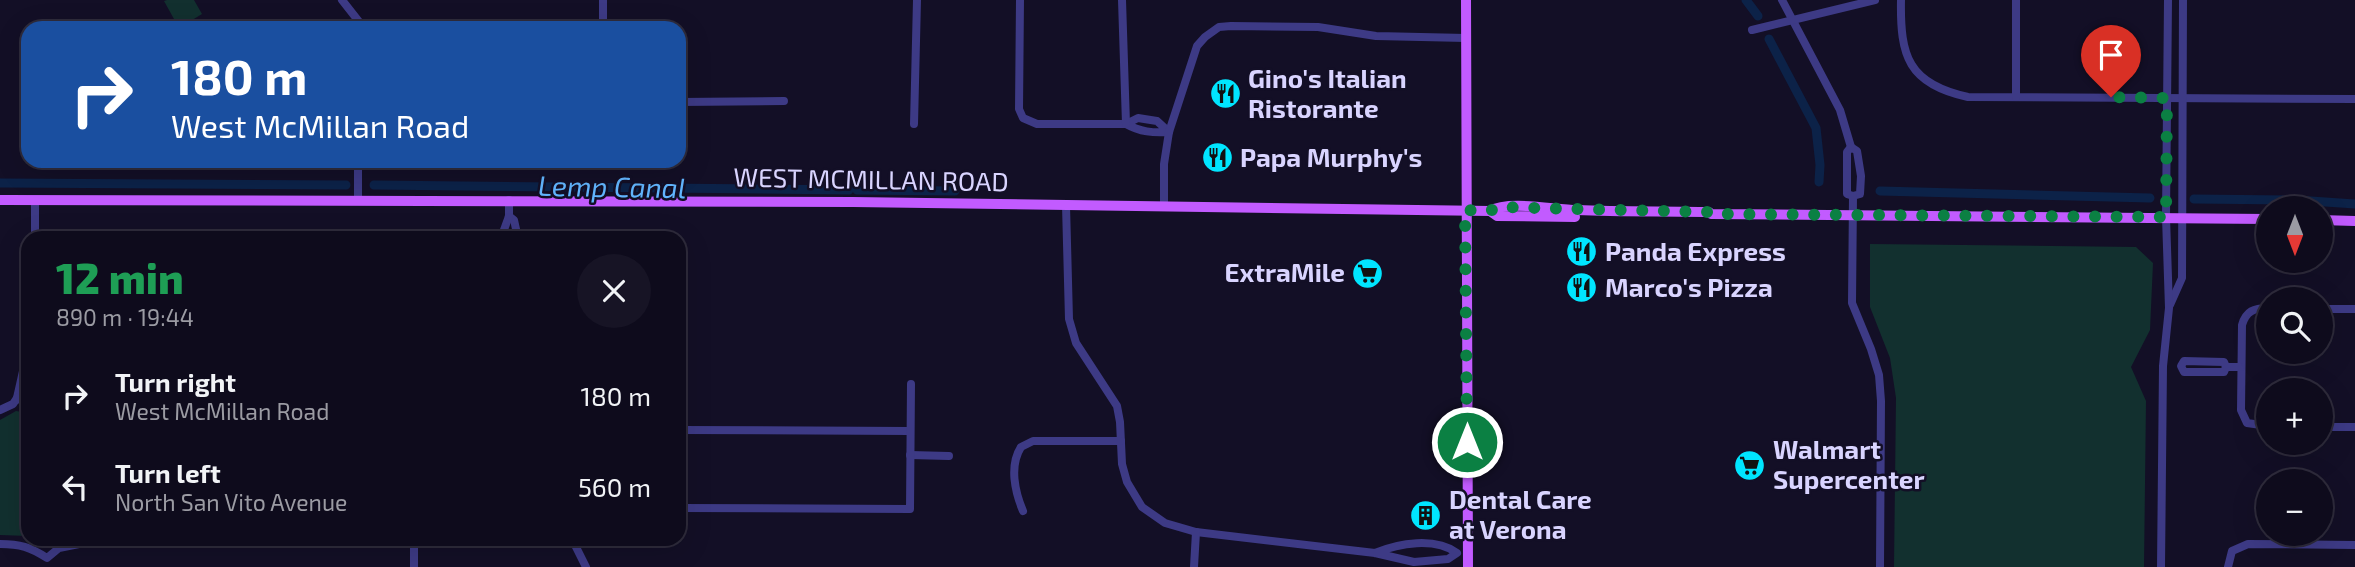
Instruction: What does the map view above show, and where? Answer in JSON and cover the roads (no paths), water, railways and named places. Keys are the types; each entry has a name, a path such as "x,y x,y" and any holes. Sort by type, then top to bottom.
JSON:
{"main road":[{"path":"1466,0 1463,553 1468,567"},
{"name":"WEST MCMILLAN ROAD","path":"0,200 509,200 1164,205 1490,211 1497,207 1529,207 1711,214 2256,219"},
{"path":"2333,220 2355,221"}],"street":[{"path":"342,0 358,21"},
{"path":"603,0 603,21"},
{"path":"914,124 917,0"},
{"path":"1020,0 1019,109 1023,118 1037,124 1126,124 1136,130 1169,132"},
{"path":"1122,0 1126,124"},
{"path":"1782,0 1840,110 1851,147 1857,151 1861,176 1860,194 1853,196 1847,194 1847,152 1851,147"},
{"path":"1752,30 1875,0"},
{"path":"1901,0 1902,42 1908,60 1931,85 1948,93 1968,97 2355,99"},
{"path":"2016,0 2016,97"},
{"path":"2161,567 2163,366 2169,308 2166,217 2168,0"},
{"path":"2169,308 2182,278 2183,0"},
{"path":"1164,205 1164,164 1169,132 1198,46 1219,27 1318,27 1376,36 1466,38"},
{"path":"686,102 784,101"},
{"path":"358,168 358,200"},
{"path":"1853,196 1852,303 1879,375 1881,401 1880,567"},
{"path":"35,200 35,231"},
{"path":"504,231 509,216 509,200"},
{"path":"1066,205 1069,319 1076,343 1116,406 1122,464 1127,482 1142,507 1165,523 1196,533 1375,553 1415,562 1448,559 1463,553"},
{"path":"509,216 514,220 516,231"},
{"path":"2256,309 2248,313 2242,325 2241,367 2241,410 2247,423 2256,424"},
{"path":"2333,309 2355,309"},
{"path":"2163,366 2181,366 2184,361 2224,362 2226,367 2241,367"},
{"path":"0,410 13,404 21,380"},
{"path":"686,508 910,509 911,384"},
{"path":"17,398 21,400"},
{"path":"2333,427 2355,428"},
{"path":"686,429 911,431"},
{"path":"1023,512 1015,489 1016,458 1021,447 1033,442 1121,442"},
{"path":"910,456 949,456"},
{"path":"1194,567 1196,533"},
{"path":"1375,553 1392,546 1417,543 1448,546 1463,553"},
{"path":"0,544 21,545"},
{"path":"2228,567 2232,551 2248,544 2355,545"},
{"path":"26,546 47,558"},
{"path":"42,567 47,558 59,548 69,546"},
{"path":"414,546 414,567"},
{"path":"576,546 586,567"}],"waterway":[{"path":"1746,0 1758,16"},
{"path":"1769,39 1816,128 1819,182"},
{"name":"Lemp Canal","path":"0,183 346,185"},
{"name":"Lemp Canal","path":"374,185 849,190"},
{"name":"Lemp Canal","path":"857,190 955,191"},
{"name":"Lemp Canal","path":"1880,191 2150,198"},
{"name":"Lemp Canal","path":"2194,199 2296,200 2355,204"}],"place":[{"name":"Gino's Italian Ristorante","path":"1225,94"},
{"name":"Papa Murphy's","path":"1217,158"},
{"name":"Panda Express","path":"1582,252"},
{"name":"ExtraMile","path":"1368,273"},
{"name":"Marco's Pizza","path":"1582,288"},
{"name":"Walmart Supercenter","path":"1750,465"},
{"name":"Dental Care at Verona","path":"1426,515"}]}
